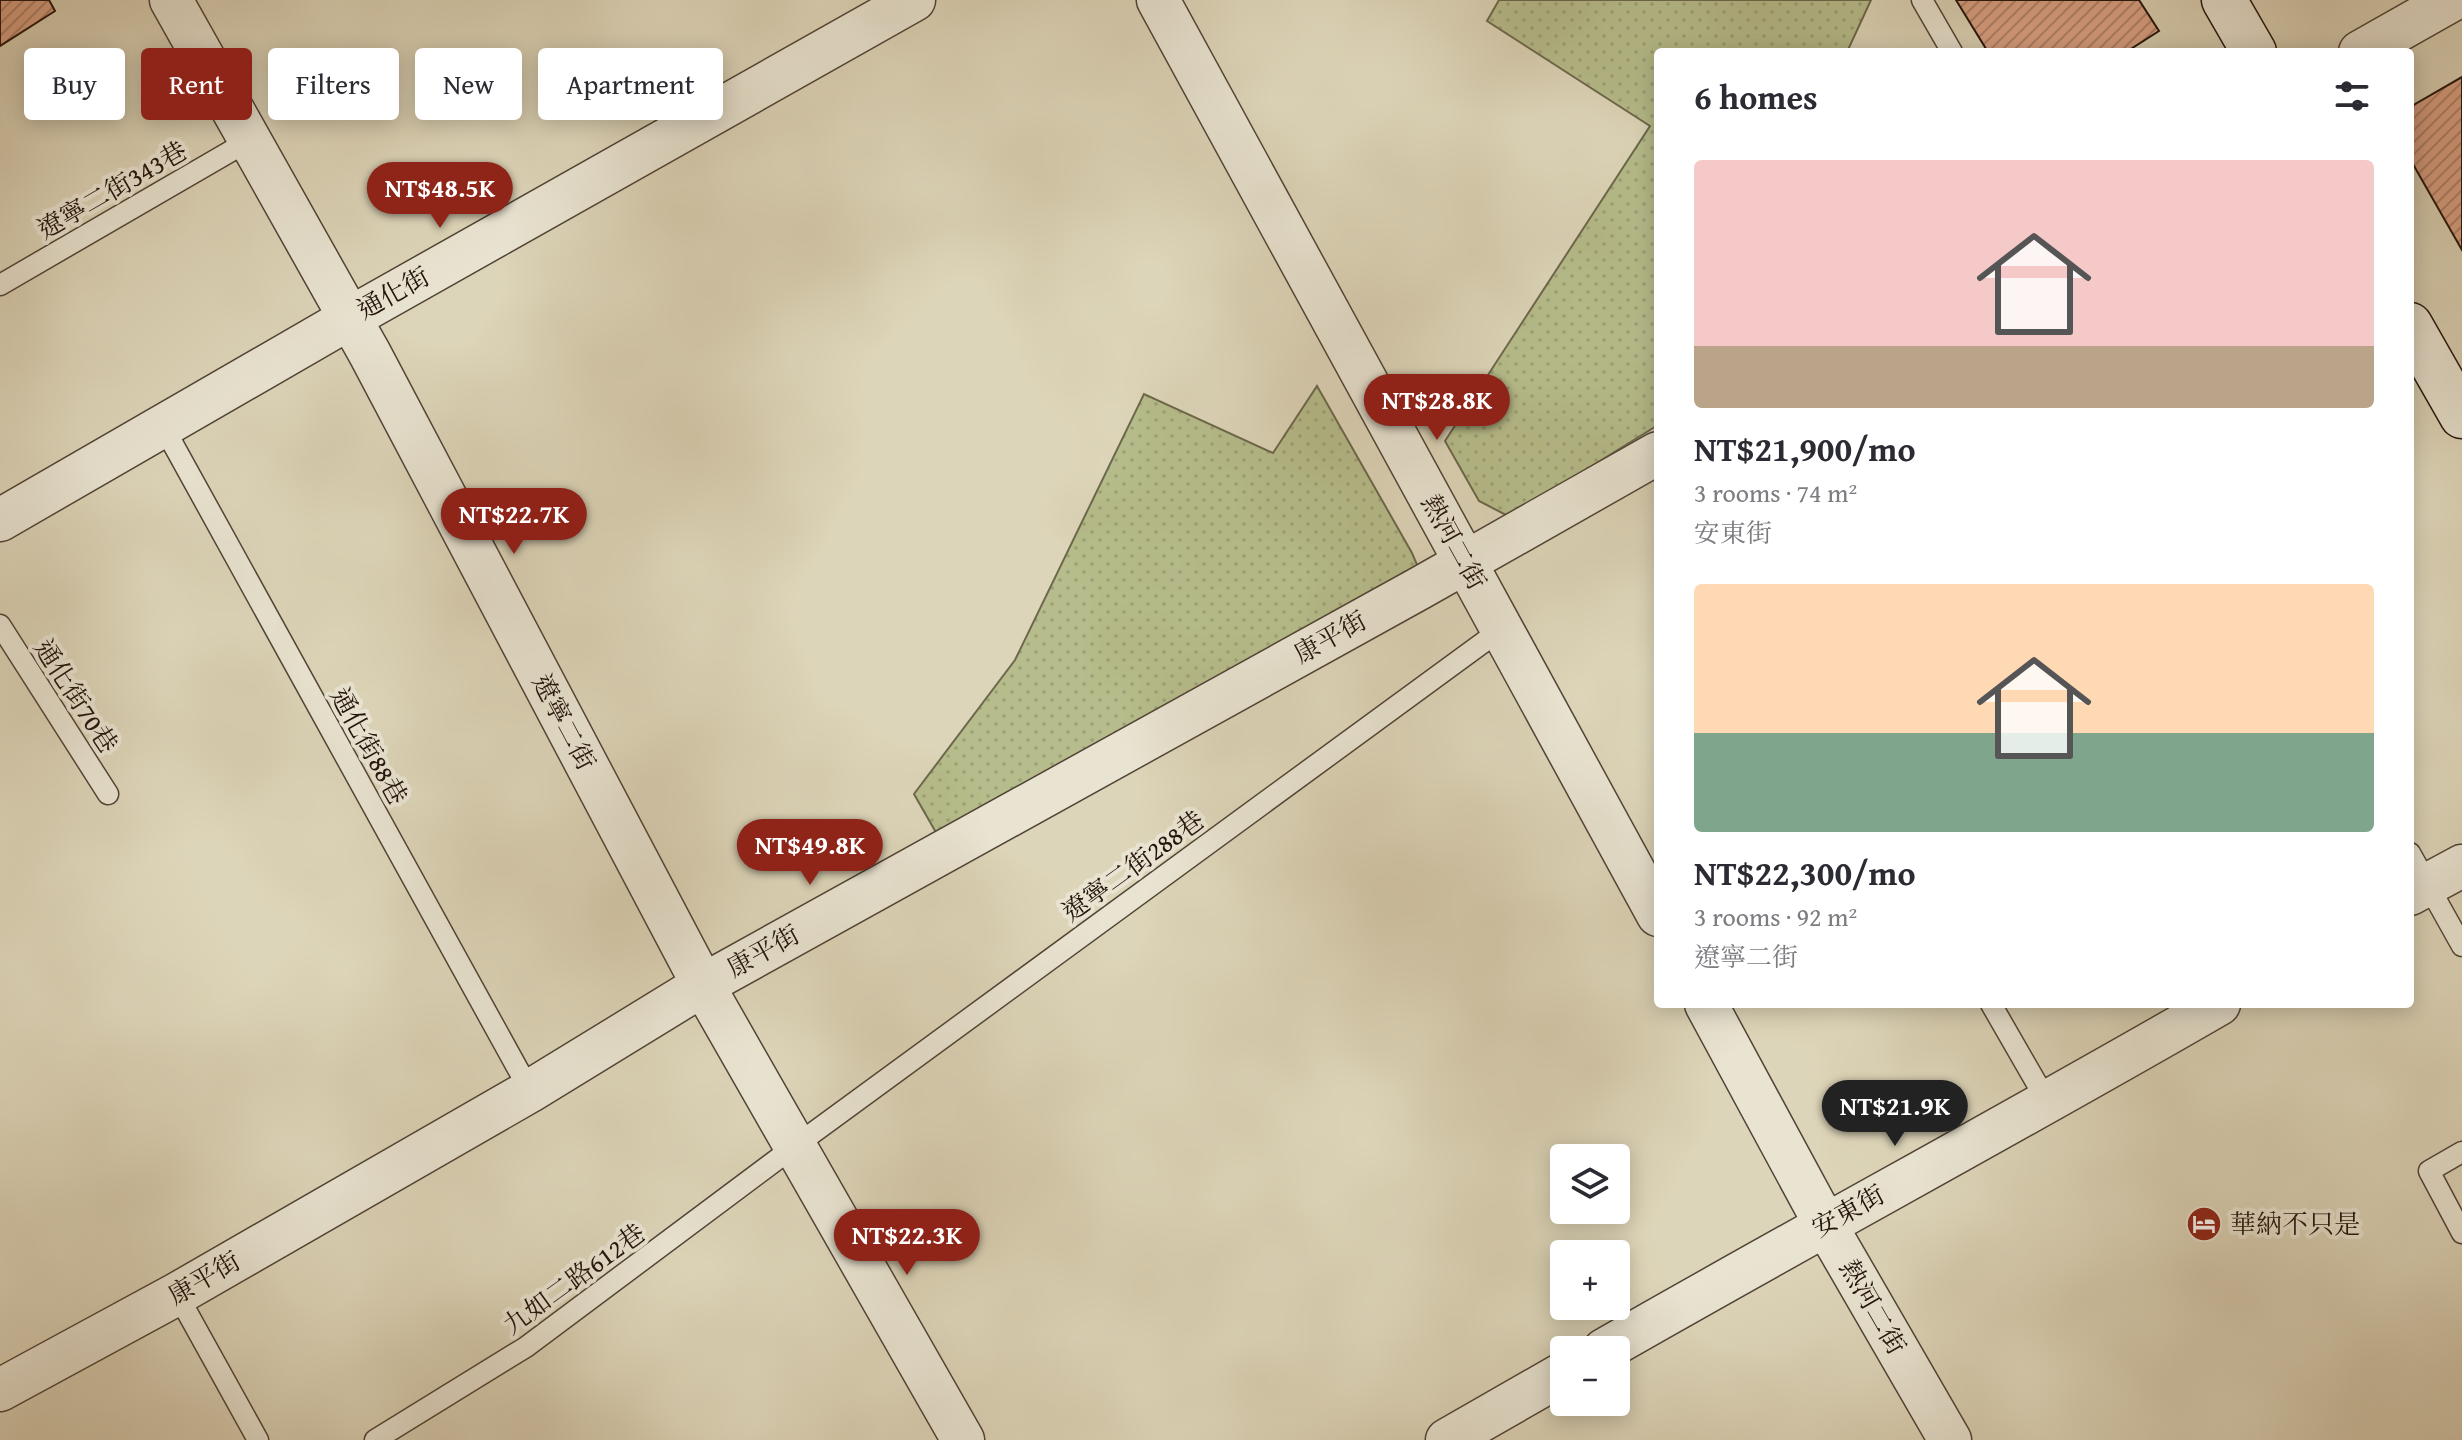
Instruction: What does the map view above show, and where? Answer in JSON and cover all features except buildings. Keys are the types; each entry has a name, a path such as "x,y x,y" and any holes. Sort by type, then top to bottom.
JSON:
{"street":[{"name":"遼寧二街","path":"171,0 350,318 703,985 963,1440"},
{"name":"通化街","path":"0,520 350,318 914,0"},
{"name":"熱河二街","path":"1158,0 1654,908"},
{"path":"2224,0 2252,48"},
{"path":"2367,48 2452,0"},
{"path":"2414,332 2462,416"},
{"name":"康平街","path":"0,1390 177,1294 530,1091 703,985 1654,455"},
{"name":"熱河二街","path":"1708,1008 1825,1224 1950,1440"},
{"name":"安東街","path":"1629,1336 1825,1224 2048,1103 2212,1008"},
{"path":"1447,1440 1550,1381"}],"lane":[{"path":"1922,0 1950,48"},
{"name":"遼寧二街343巷","path":"0,285 250,140"},
{"name":"通化街88巷","path":"163,426 530,1091"},
{"name":"通化街70巷","path":"0,625 108,794"},
{"name":"遼寧二街288巷","path":"795,1146 1503,628"},
{"path":"2427,874 2462,946"},
{"path":"1993,1008 2048,1103"},
{"name":"九如二路612巷","path":"375,1440 526,1347 795,1146"},
{"path":"2462,1152 2429,1171 2462,1233"},
{"path":"177,1294 258,1440"}],"green space":[{"path":"1499,0 1871,0 1849,48 1654,48 1654,427 1510,517 1479,501 1445,441 1650,126 1487,21"},
{"path":"1317,386 1421,574 938,836 914,794 1015,660 1144,394 1273,453"}],"place":[{"name":"華納不只是","path":"2204,1224"}]}
